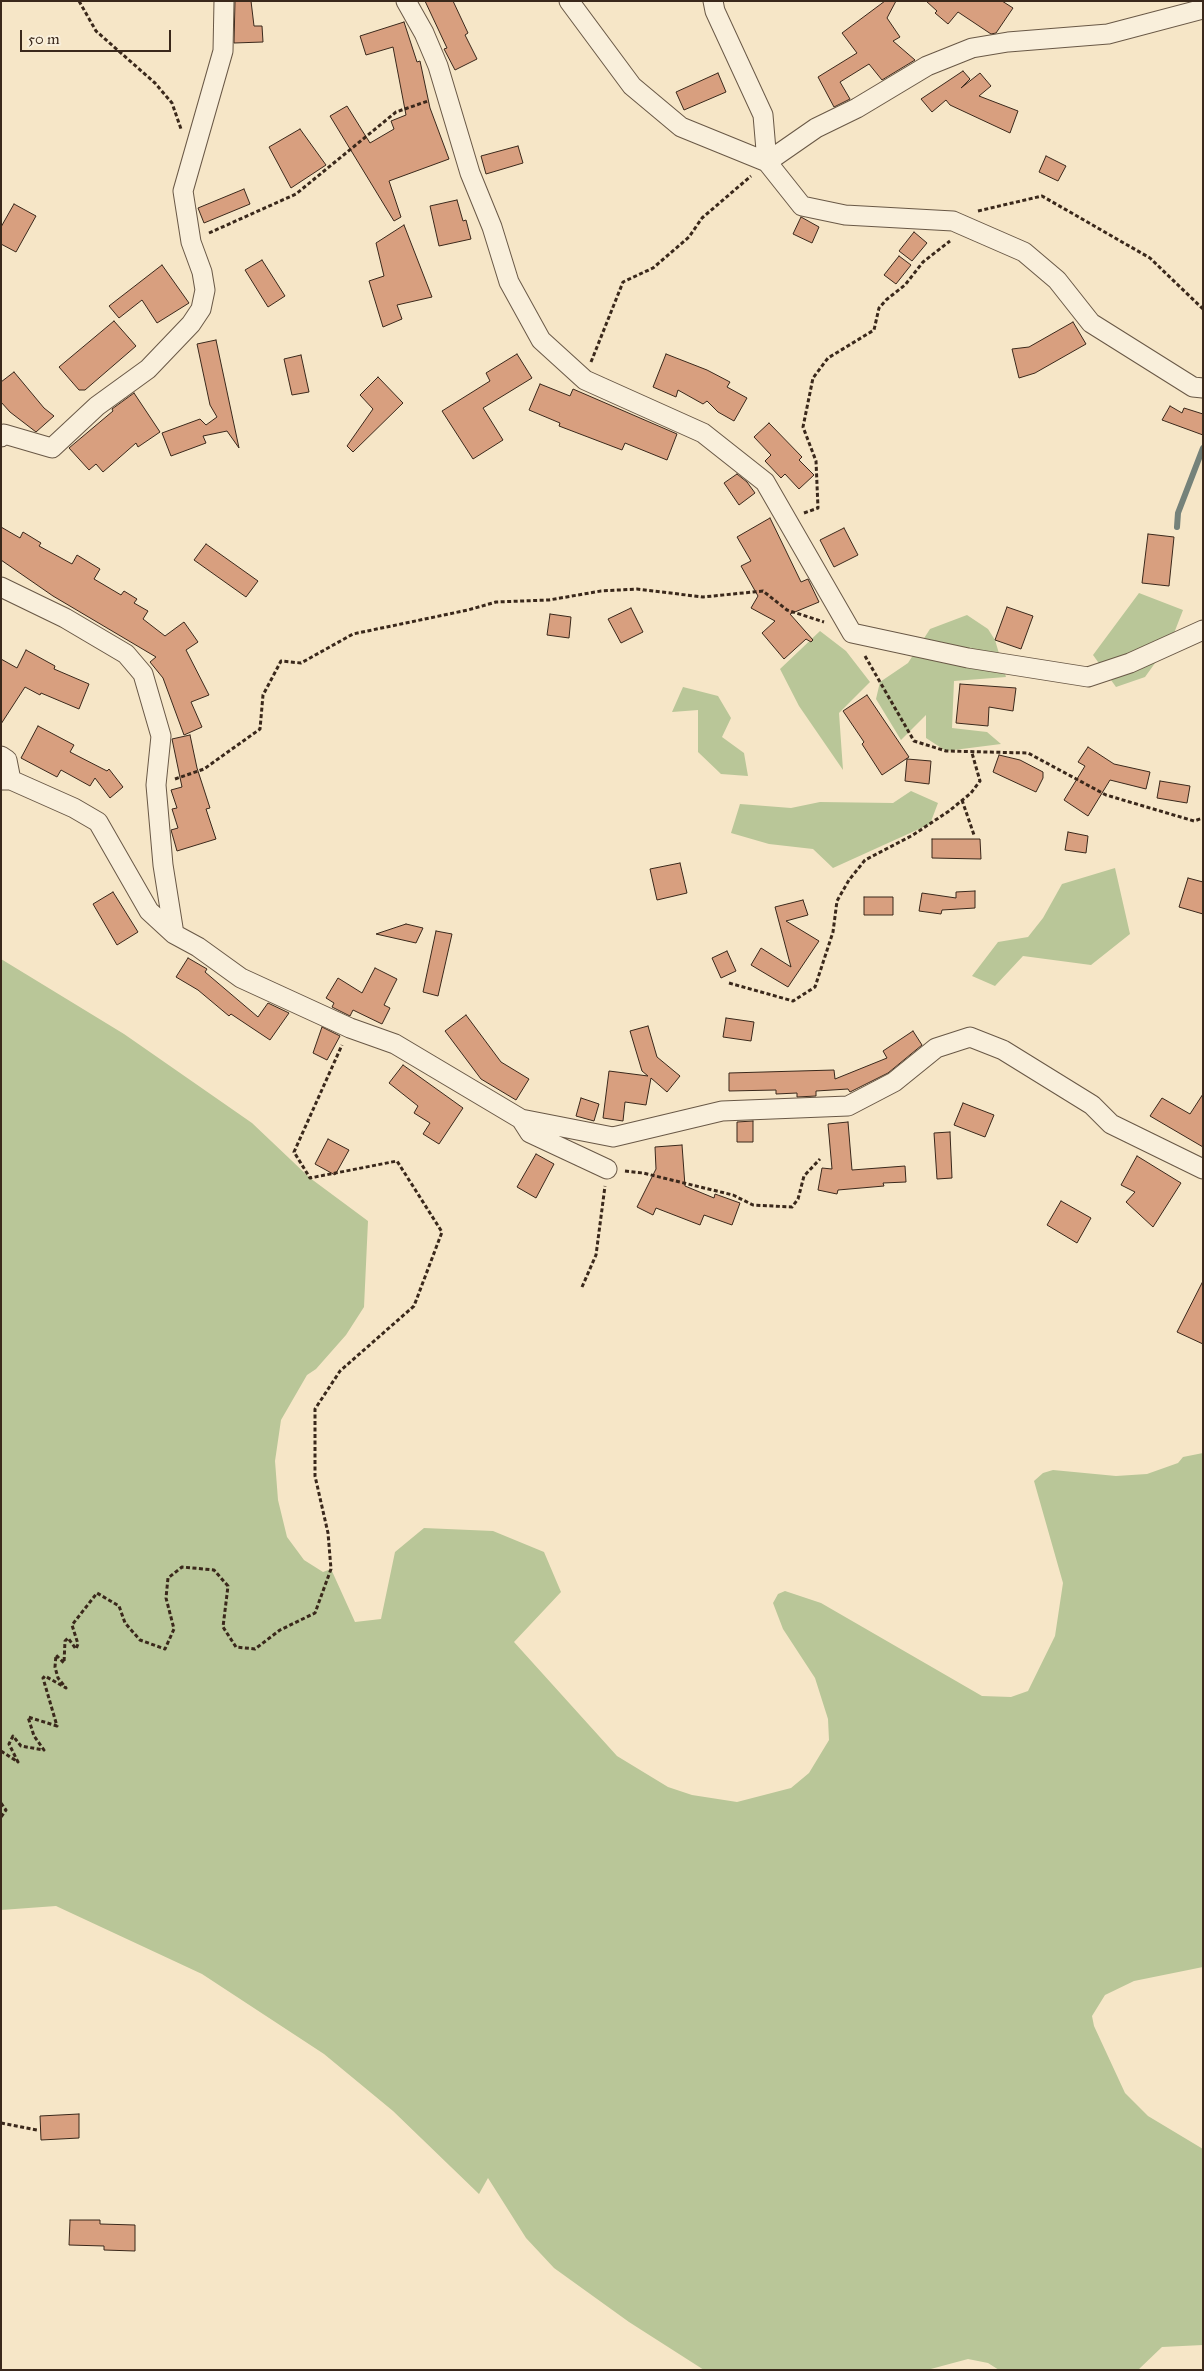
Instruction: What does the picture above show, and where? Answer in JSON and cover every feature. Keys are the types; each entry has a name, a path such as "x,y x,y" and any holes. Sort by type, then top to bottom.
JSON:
{"street":[{"path":"1,437 4,434 52,448 97,406 148,369 191,324 201,309 205,290 202,272 191,242 183,192 223,50 224,1"},
{"path":"406,1 424,33 438,66 470,173 492,226 509,282 541,340 585,380 703,433 765,482 852,633 968,658 1088,677 1130,663 1203,630"},
{"path":"569,1 632,86 681,127 767,162 802,206 844,215 953,221 1024,252 1057,280 1091,323 1193,387 1203,388"},
{"path":"713,1 715,11 763,115 767,162"},
{"path":"767,162 816,128 857,108 927,66 972,48 1008,42 1108,34 1203,10"},
{"path":"1,587 65,618 126,654 143,674 161,736 156,785 163,865 174,934"},
{"path":"1,756 7,760 6,780 74,808 98,822 149,911 174,934 198,947 241,978 350,1028 395,1044 521,1119 613,1137 722,1111 848,1106 894,1082 936,1048 970,1037 1003,1050 1092,1105 1111,1124 1203,1169"},
{"path":"521,1119 530,1133 607,1169"}],"path":[{"path":"79,1 96,31 155,83 172,103 192,158"},
{"path":"191,242 296,194 396,112 446,95"},
{"path":"585,380 605,325 624,282 653,268 689,237 702,218 767,162"},
{"path":"786,519 818,508 816,461 803,427 813,378 828,358 874,330 879,308 905,285 923,262 966,227 970,212 1042,196 1150,258 1203,310"},
{"path":"156,785 204,769 260,729 263,695 281,661 301,663 353,634 459,612 496,602 549,600 601,591 636,589 703,597 763,591 787,610 852,633 914,741 946,751 1028,753 1106,795 1194,821 1203,818"},
{"path":"729,983 793,1001 815,987 832,932 837,901 849,880 865,860 913,836 962,800 980,780 972,753"},
{"path":"962,800 974,836"},
{"path":"1,1751 18,1762 9,1744 13,1736 21,1746 44,1750 34,1736 28,1717 57,1726 43,1678 45,1676 66,1688 58,1678 55,1667 56,1655 64,1663 65,1641 68,1638 76,1650 78,1644 72,1625 97,1593 119,1606 126,1623 140,1640 165,1649 174,1629 166,1598 168,1578 182,1568 214,1570 228,1586 223,1627 236,1647 255,1649 280,1630 315,1613 331,1569 328,1533 315,1476 315,1409 340,1372 414,1306 442,1232 397,1161 310,1178 294,1152 350,1028"},
{"path":"582,1287 596,1255 607,1169 643,1173 733,1195 753,1205 792,1207 798,1199 804,1176 820,1160"},
{"path":"1,1803 6,1810 1,1817"},
{"path":"1,2123 37,2130"}],"green space":[{"path":"1139,593 1183,610 1171,641 1145,677 1116,687 1093,655"},
{"path":"967,615 988,629 995,640 1006,677 954,681 952,728 987,732 1001,744 946,751 926,738 926,715 901,740 876,699 880,682 908,663 930,629"},
{"path":"820,631 846,651 870,682 839,713 843,770 799,706 780,669"},
{"path":"683,687 718,696 731,718 722,737 744,753 748,776 721,774 698,752 698,710 672,712"},
{"path":"911,791 938,803 930,824 833,868 813,849 769,844 731,833 740,804 791,808 820,802 893,803"},
{"path":"1115,868 1130,934 1091,965 1023,956 995,986 972,976 998,942 1028,937 1043,918 1062,884"},
{"path":"1,959 124,1034 252,1123 310,1178 368,1221 364,1307 346,1335 316,1369 307,1375 281,1420 275,1461 278,1500 287,1537 304,1560 323,1572 331,1569 355,1622 381,1619 395,1552 424,1528 493,1531 544,1552 561,1592 514,1642 617,1756 668,1787 692,1795 737,1802 791,1788 809,1773 829,1740 828,1719 815,1678 783,1629 773,1603 778,1594 785,1591 821,1603 982,1696 1011,1697 1028,1691 1055,1636 1063,1583 1034,1481 1043,1473 1053,1470 1116,1476 1147,1474 1178,1463 1183,1457 1203,1453 1203,1967 1134,1981 1105,1995 1092,2016 1094,2026 1125,2093 1148,2116 1203,2149 1203,2345 1162,2347 1138,2370 999,2370 988,2363 968,2359 927,2370 704,2370 629,2322 554,2268 526,2238 488,2178 479,2194 393,2111 324,2054 202,1974 56,1906 1,1910"}],"building":[{"path":"235,1 251,1 254,26 262,26 263,42 234,43"},
{"path":"425,1 453,1 468,33 465,35 477,59 455,70 444,49 447,48"},
{"path":"885,1 896,1 887,18 900,37 893,41 915,60 882,80 869,64 840,82 850,99 834,107 818,77 857,53 842,33"},
{"path":"926,1 1002,1 1013,8 996,33 991,34 958,12 948,24 935,13 937,11"},
{"path":"404,22 417,62 420,61 430,108 449,159 389,181 401,217 394,221 330,116 347,106 370,143 394,129 391,121 406,115 393,47 366,55 360,36"},
{"path":"963,71 970,79 961,88 980,73 991,86 979,96 1018,111 1010,133 950,105 946,100 932,112 921,99"},
{"path":"718,73 726,92 684,110 676,92"},
{"path":"300,129 326,165 291,188 269,147"},
{"path":"518,146 523,163 486,174 481,156"},
{"path":"1046,156 1066,166 1058,181 1039,172"},
{"path":"244,189 250,204 204,223 198,208"},
{"path":"457,200 463,221 466,220 471,239 439,246 430,206"},
{"path":"14,204 36,216 16,252 1,244 1,227"},
{"path":"801,217 819,227 812,243 793,234"},
{"path":"404,225 432,297 397,305 402,319 383,327 369,281 384,276 376,243"},
{"path":"914,232 927,243 912,261 899,251"},
{"path":"899,256 911,265 896,284 884,275"},
{"path":"262,260 285,296 268,307 245,270"},
{"path":"162,265 189,303 157,323 142,300 119,318 109,306"},
{"path":"114,321 136,346 85,390 79,390 59,367"},
{"path":"1073,322 1086,344 1035,373 1019,378 1012,349 1029,347"},
{"path":"216,340 239,448 227,431 203,436 206,443 171,456 162,433 200,419 206,425 217,417 210,405 197,344"},
{"path":"517,354 532,378 483,408 503,440 473,459 442,411 490,381 486,373"},
{"path":"666,354 707,370 730,382 727,387 747,398 734,421 718,412 707,401 703,404 678,390 676,397 653,387"},
{"path":"301,355 309,392 292,395 284,359"},
{"path":"14,372 44,408 54,416 36,432 10,412 1,402 1,382"},
{"path":"378,377 403,403 353,452 347,446 373,409 360,395"},
{"path":"540,384 570,396 573,389 677,434 667,460 625,443 622,450 559,426 560,423 529,410"},
{"path":"134,393 160,432 138,447 136,443 103,472 96,464 89,470 69,448 113,411 112,409"},
{"path":"1170,406 1182,413 1184,408 1203,414 1203,435 1162,420"},
{"path":"769,423 802,457 799,460 814,475 799,489 785,474 781,478 765,461 771,455 754,437"},
{"path":"737,474 747,482 755,493 739,505 724,483"},
{"path":"770,518 801,582 808,579 819,602 790,614 813,640 811,642 806,639 784,659 762,633 775,621 751,608 758,596 741,566 751,561 737,537"},
{"path":"1,527 20,538 23,532 41,543 39,546 72,564 77,555 100,569 94,579 121,595 124,591 137,599 134,603 148,611 143,619 165,636 184,622 198,642 186,650 209,695 191,702 202,727 184,735 163,678 150,662 156,657 53,596 1,560"},
{"path":"844,528 858,555 834,567 820,540"},
{"path":"1148,534 1174,537 1169,586 1142,583"},
{"path":"206,544 258,581 246,597 194,560"},
{"path":"1007,607 1033,616 1021,649 995,640"},
{"path":"631,608 643,632 621,643 608,619"},
{"path":"550,614 571,617 569,638 547,635"},
{"path":"26,650 55,666 54,669 89,684 79,709 41,693 40,695 25,687 1,724 1,659 17,668"},
{"path":"960,684 1016,688 1013,711 989,707 988,726 956,723"},
{"path":"867,695 909,757 882,775 862,744 864,742 843,711"},
{"path":"38,726 74,745 70,752 107,771 109,769 123,787 110,798 95,778 90,786 61,770 57,777 21,758"},
{"path":"190,735 197,768 210,808 206,809 216,839 177,851 171,830 178,828 172,809 177,808 171,790 182,787 172,739"},
{"path":"1088,747 1114,764 1150,772 1146,789 1110,780 1088,816 1064,800 1085,766 1078,762"},
{"path":"999,755 1020,760 1043,772 1043,778 1036,792 993,772"},
{"path":"907,759 931,761 929,784 905,781"},
{"path":"1160,781 1190,786 1187,803 1157,798"},
{"path":"1068,832 1088,836 1086,853 1065,850"},
{"path":"932,839 980,839 981,859 932,858"},
{"path":"680,863 687,893 657,900 650,869"},
{"path":"1188,878 1203,882 1203,914 1179,907"},
{"path":"975,891 975,908 942,910 941,914 919,911 922,893 956,898 956,892"},
{"path":"113,892 138,932 117,945 93,904"},
{"path":"864,897 893,897 893,915 864,915"},
{"path":"803,900 808,915 786,921 819,941 788,987 751,965 761,948 791,967 775,907"},
{"path":"406,924 423,928 416,943 376,934"},
{"path":"436,931 452,934 438,996 423,992"},
{"path":"727,951 736,971 721,978 712,958"},
{"path":"188,958 207,969 205,972 258,1017 268,1003 289,1013 270,1040 231,1014 229,1016 198,990 176,977"},
{"path":"375,968 397,979 384,1005 390,1008 382,1024 353,1010 350,1016 332,1007 334,1003 326,998 338,978 362,993"},
{"path":"466,1015 501,1062 529,1079 516,1100 481,1079 445,1031"},
{"path":"726,1018 754,1022 751,1041 723,1037"},
{"path":"648,1026 657,1057 680,1076 667,1092 651,1078 646,1105 625,1102 623,1121 603,1118 609,1071 648,1076 642,1071 630,1031"},
{"path":"322,1027 340,1036 327,1060 313,1053"},
{"path":"913,1031 922,1045 888,1073 850,1092 848,1089 816,1091 816,1096 797,1097 797,1093 776,1094 776,1090 729,1091 729,1073 834,1070 835,1079 887,1058 883,1051"},
{"path":"403,1065 463,1108 439,1144 423,1134 430,1123 414,1113 418,1106 389,1083"},
{"path":"1203,1094 1203,1147 1150,1116 1162,1098 1190,1114"},
{"path":"581,1098 599,1104 594,1121 576,1116"},
{"path":"963,1103 994,1115 985,1137 954,1125"},
{"path":"753,1121 753,1142 737,1142 737,1122"},
{"path":"848,1122 852,1170 905,1166 906,1182 883,1183 884,1186 838,1190 837,1194 818,1190 822,1168 832,1169 828,1124"},
{"path":"950,1132 952,1178 937,1179 934,1133"},
{"path":"328,1139 349,1150 335,1175 315,1164"},
{"path":"682,1145 685,1186 714,1198 715,1194 740,1203 732,1225 704,1215 700,1225 656,1208 653,1215 637,1207 656,1169 655,1147"},
{"path":"536,1154 554,1164 536,1198 517,1187"},
{"path":"1137,1156 1181,1183 1153,1227 1126,1202 1135,1192 1121,1185"},
{"path":"1061,1201 1091,1218 1077,1243 1047,1225"},
{"path":"1203,1281 1203,1344 1177,1332"},
{"path":"79,2114 79,2138 41,2140 40,2116"},
{"path":"70,2220 100,2220 100,2224 135,2225 135,2251 104,2250 104,2246 69,2245"}],"waterway":[{"path":"1177,527 1178,513 1203,448"}]}
